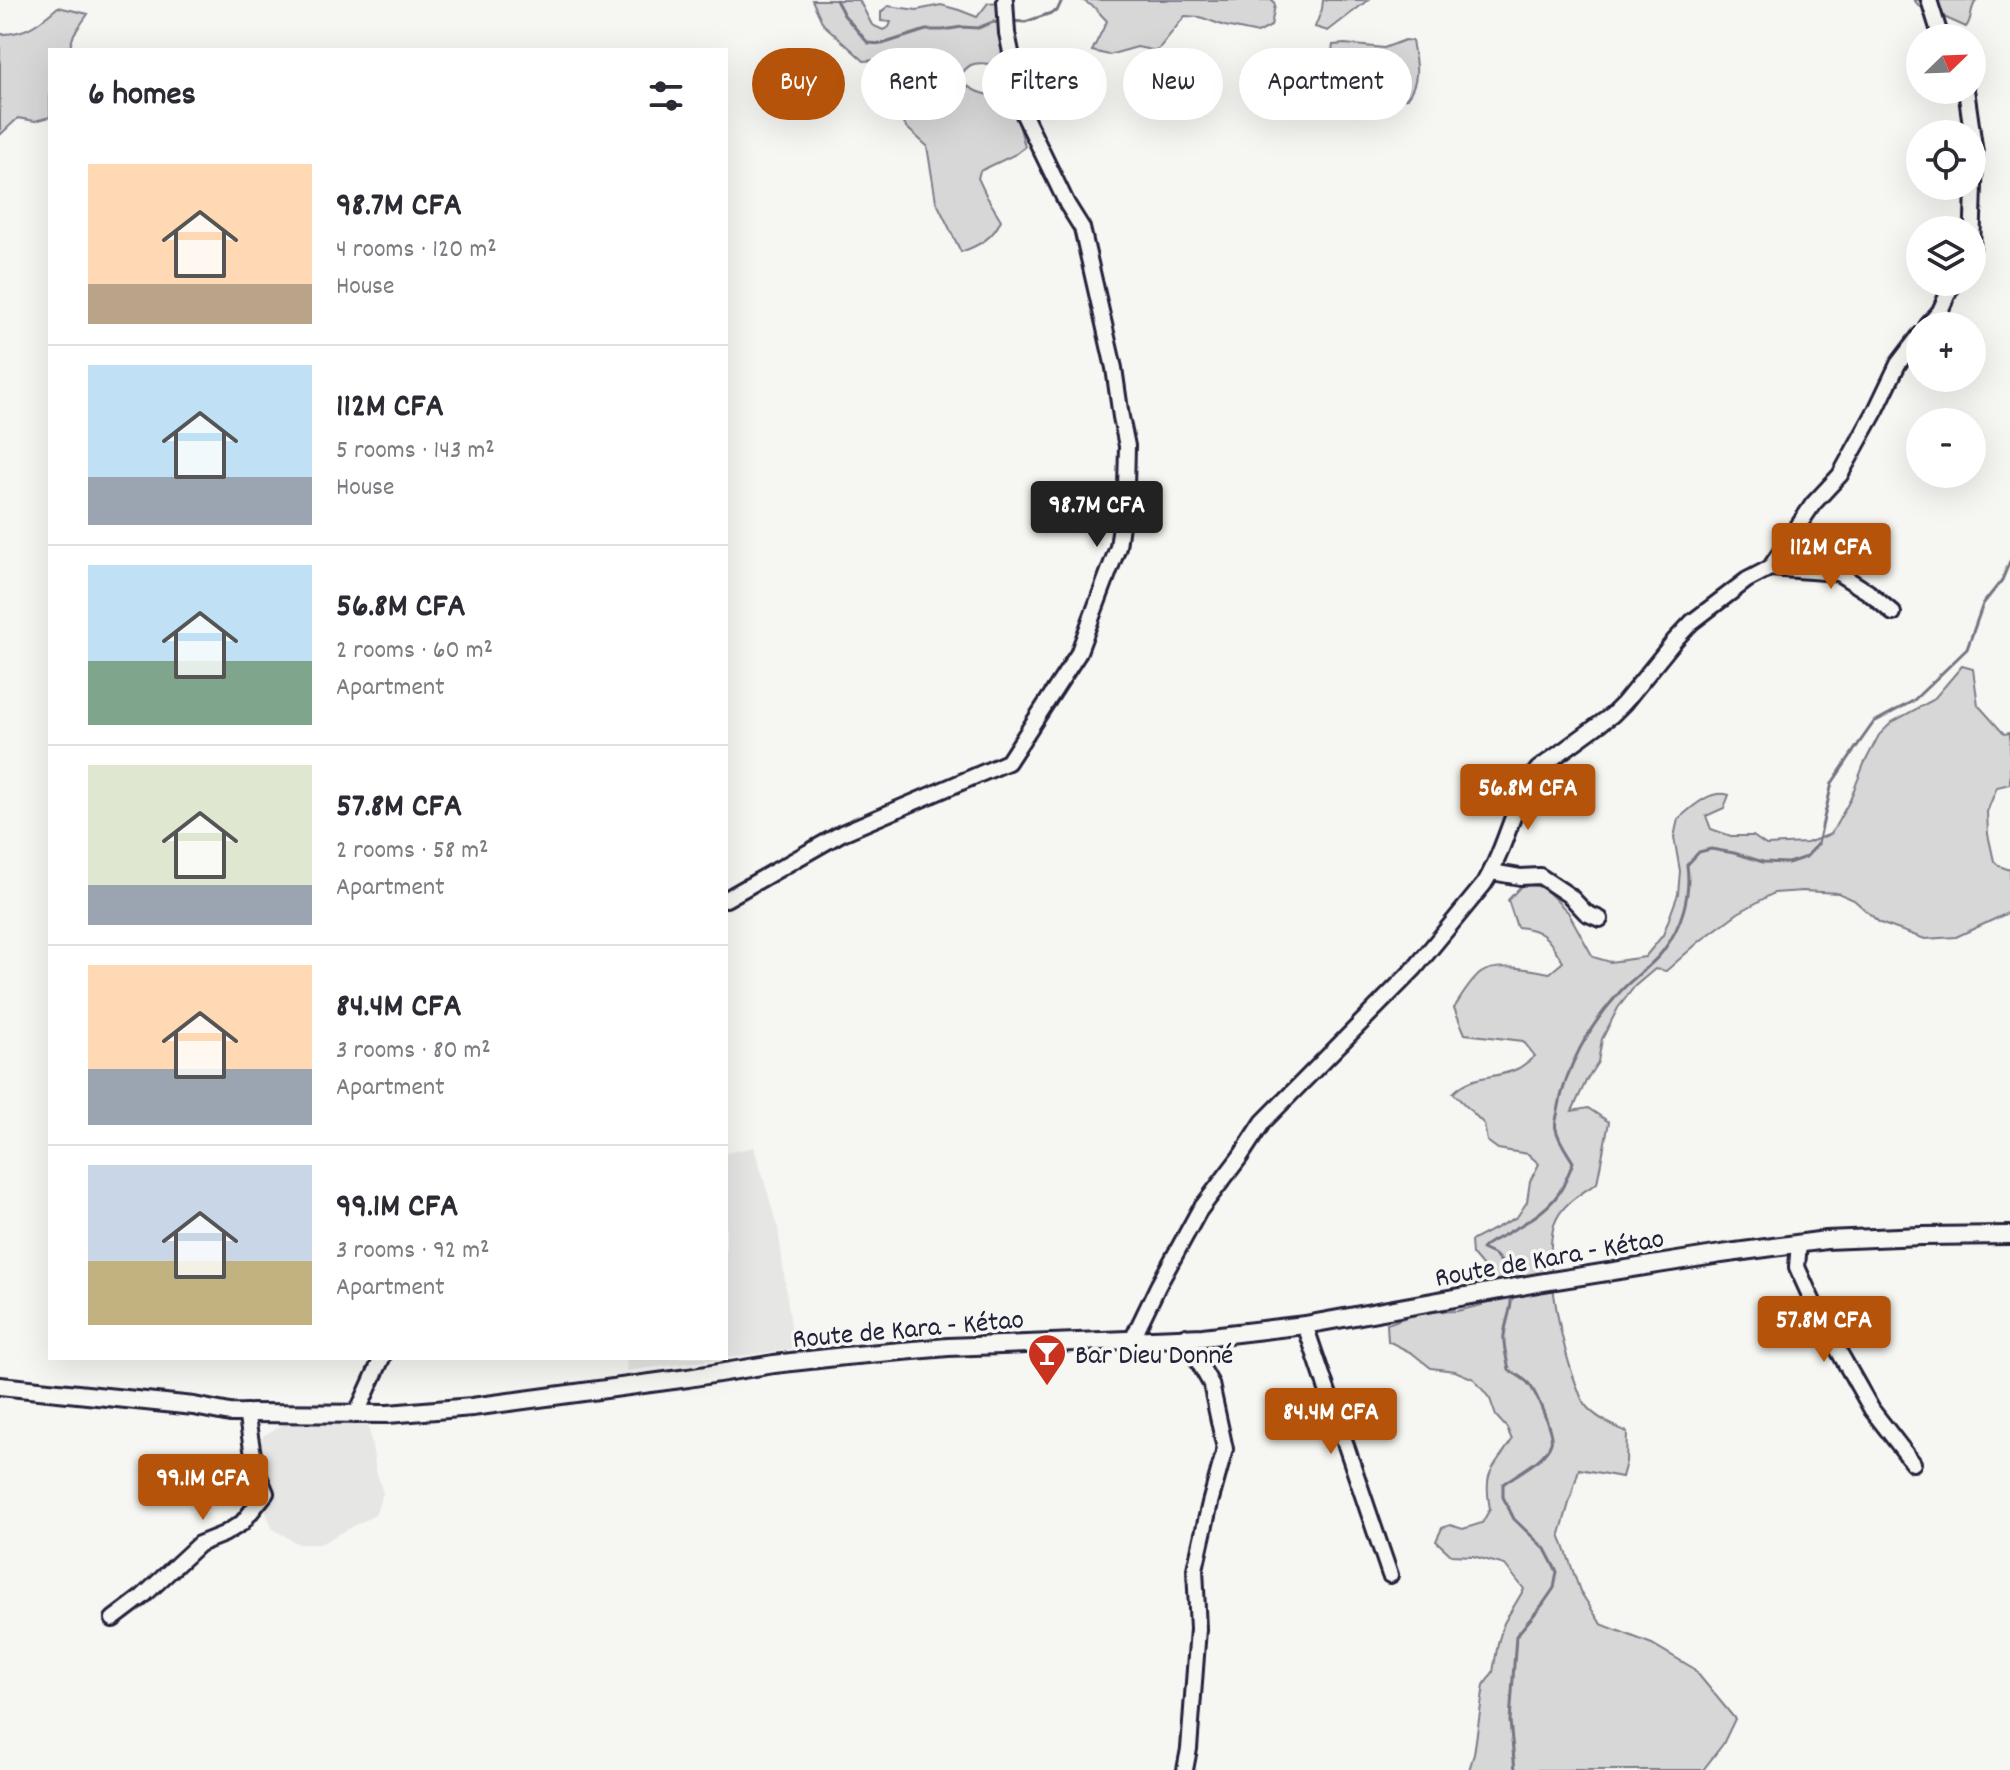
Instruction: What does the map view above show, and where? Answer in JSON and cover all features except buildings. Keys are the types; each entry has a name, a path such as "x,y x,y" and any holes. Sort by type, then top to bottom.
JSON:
{"main road":[{"name":"Route de Kara - Kétao","path":"0,1386 194,1406 230,1413 356,1415 472,1407 845,1356 948,1347 1203,1337 1305,1325 1538,1283 1799,1243 1907,1236 2010,1235"}],"street":[{"path":"1929,0 1937,24"},
{"path":"728,898 842,833 1008,762 1078,654 1118,547 1126,488 1127,446 1114,368 1082,228 1024,115 1007,33 1005,7"},
{"path":"1968,104 1975,153 1973,216"},
{"path":"1132,1340 1199,1211 1263,1122 1415,968 1484,884 1492,872 1522,796 1538,769 1612,715 1692,622 1747,580 1770,568 1813,504 1840,475 1906,353"},
{"path":"1770,568 1838,573 1893,613"},
{"path":"1492,872 1520,877 1540,876 1570,896 1586,913 1600,919"},
{"path":"1799,1243 1797,1267 1821,1320 1872,1410 1913,1463"},
{"path":"1305,1325 1390,1575"},
{"path":"1184,1336 1211,1384 1225,1449 1195,1569 1198,1629 1185,1770"},
{"path":"356,1415 381,1360"},
{"path":"113,1619 142,1597 199,1544 242,1523 266,1493 255,1467 246,1412"}],"shaded area":[{"path":"812,0 859,0 872,25 883,30 891,22 881,21 881,12 888,6 917,10 941,5 977,17 988,3 999,2 1006,48 982,48 982,63 966,69 966,48 861,48 861,58 823,24"},
{"path":"1082,0 1273,0 1275,5 1271,26 1258,33 1200,17 1185,16 1159,48 1123,48 1123,51 1109,55 1107,48 1094,48 1107,21"},
{"path":"1323,0 1368,0 1328,31 1315,27"},
{"path":"1914,0 1977,0 1968,24 1959,24 1919,6"},
{"path":"58,7 88,14 74,34 70,48 48,48 48,118 35,121 18,118 0,135 0,34 25,30"},
{"path":"1405,40 1412,41 1416,71 1412,88 1412,48 1384,48"},
{"path":"1333,45 1384,48 1332,48"},
{"path":"966,84 982,94 982,120 1018,120 1025,147 980,171 978,178 1001,220 994,232 974,247 961,252 936,201 927,146 906,127 903,120 966,120"},
{"path":"1962,666 1973,669 1978,705 2004,734 2010,733 2010,784 1997,787 1987,812 1994,861 2010,870 2010,912 1956,937 1925,939 1880,923 1854,900 1838,893 1774,893 1738,913 1666,971 1655,969 1635,986 1618,1008 1602,1039 1598,1062 1572,1111 1588,1108 1609,1122 1597,1183 1566,1205 1554,1225 1551,1262 1556,1308 1566,1353 1583,1402 1600,1418 1627,1432 1622,1477 1579,1469 1560,1534 1580,1591 1601,1624 1652,1644 1693,1668 1735,1719 1723,1744 1703,1770 1469,1770 1484,1685 1493,1672 1504,1623 1524,1589 1505,1565 1473,1556 1451,1555 1436,1541 1442,1528 1450,1525 1463,1529 1482,1523 1490,1509 1488,1486 1491,1471 1512,1440 1507,1428 1496,1416 1490,1399 1474,1379 1455,1371 1431,1368 1412,1353 1388,1341 1387,1324 1421,1312 1457,1311 1482,1305 1484,1268 1472,1254 1471,1241 1517,1217 1527,1202 1530,1181 1539,1164 1528,1154 1498,1149 1487,1141 1484,1124 1453,1093 1477,1079 1511,1072 1535,1056 1523,1041 1465,1034 1454,1008 1473,980 1488,970 1515,968 1550,973 1563,962 1540,933 1517,927 1508,900 1523,884 1543,887 1568,912 1593,957 1610,962 1645,957 1663,935 1678,894 1680,871 1674,837 1678,819 1708,797 1729,795 1724,808 1706,816 1711,829 1731,836 1753,836 1766,845 1807,843 1831,834 1879,735 1892,722 1933,700"},
{"path":"754,1147 778,1228 794,1349 728,1358 728,1153"},
{"path":"627,1360 710,1360 626,1371"},
{"path":"287,1422 368,1423 383,1493 375,1515 320,1544 298,1544 272,1528 260,1495 257,1453 263,1436"}],"waterway":[{"path":"836,0 844,15 868,43 882,44 926,30 978,28 993,22 1003,23"},
{"path":"1011,21 1025,22 1057,11 1062,0"},
{"path":"1509,1284 1510,1271 1495,1255 1482,1249 1540,1213 1559,1194 1573,1162 1555,1125 1566,1079 1598,1019 1670,941 1686,899 1687,865 1699,852 1711,849 1763,862 1788,863 1806,857 1818,844 1832,783 1857,746 1874,722 1913,701 1967,649 1983,604 2002,580 2010,561"},
{"path":"1511,1296 1504,1340 1509,1370 1532,1388 1544,1413 1551,1443 1543,1455 1503,1484 1503,1497 1514,1519 1545,1549 1557,1572 1554,1588 1516,1636 1510,1721 1515,1770"}],"place":[{"name":"Bar Dieu Donné","path":"1047,1387"}]}
